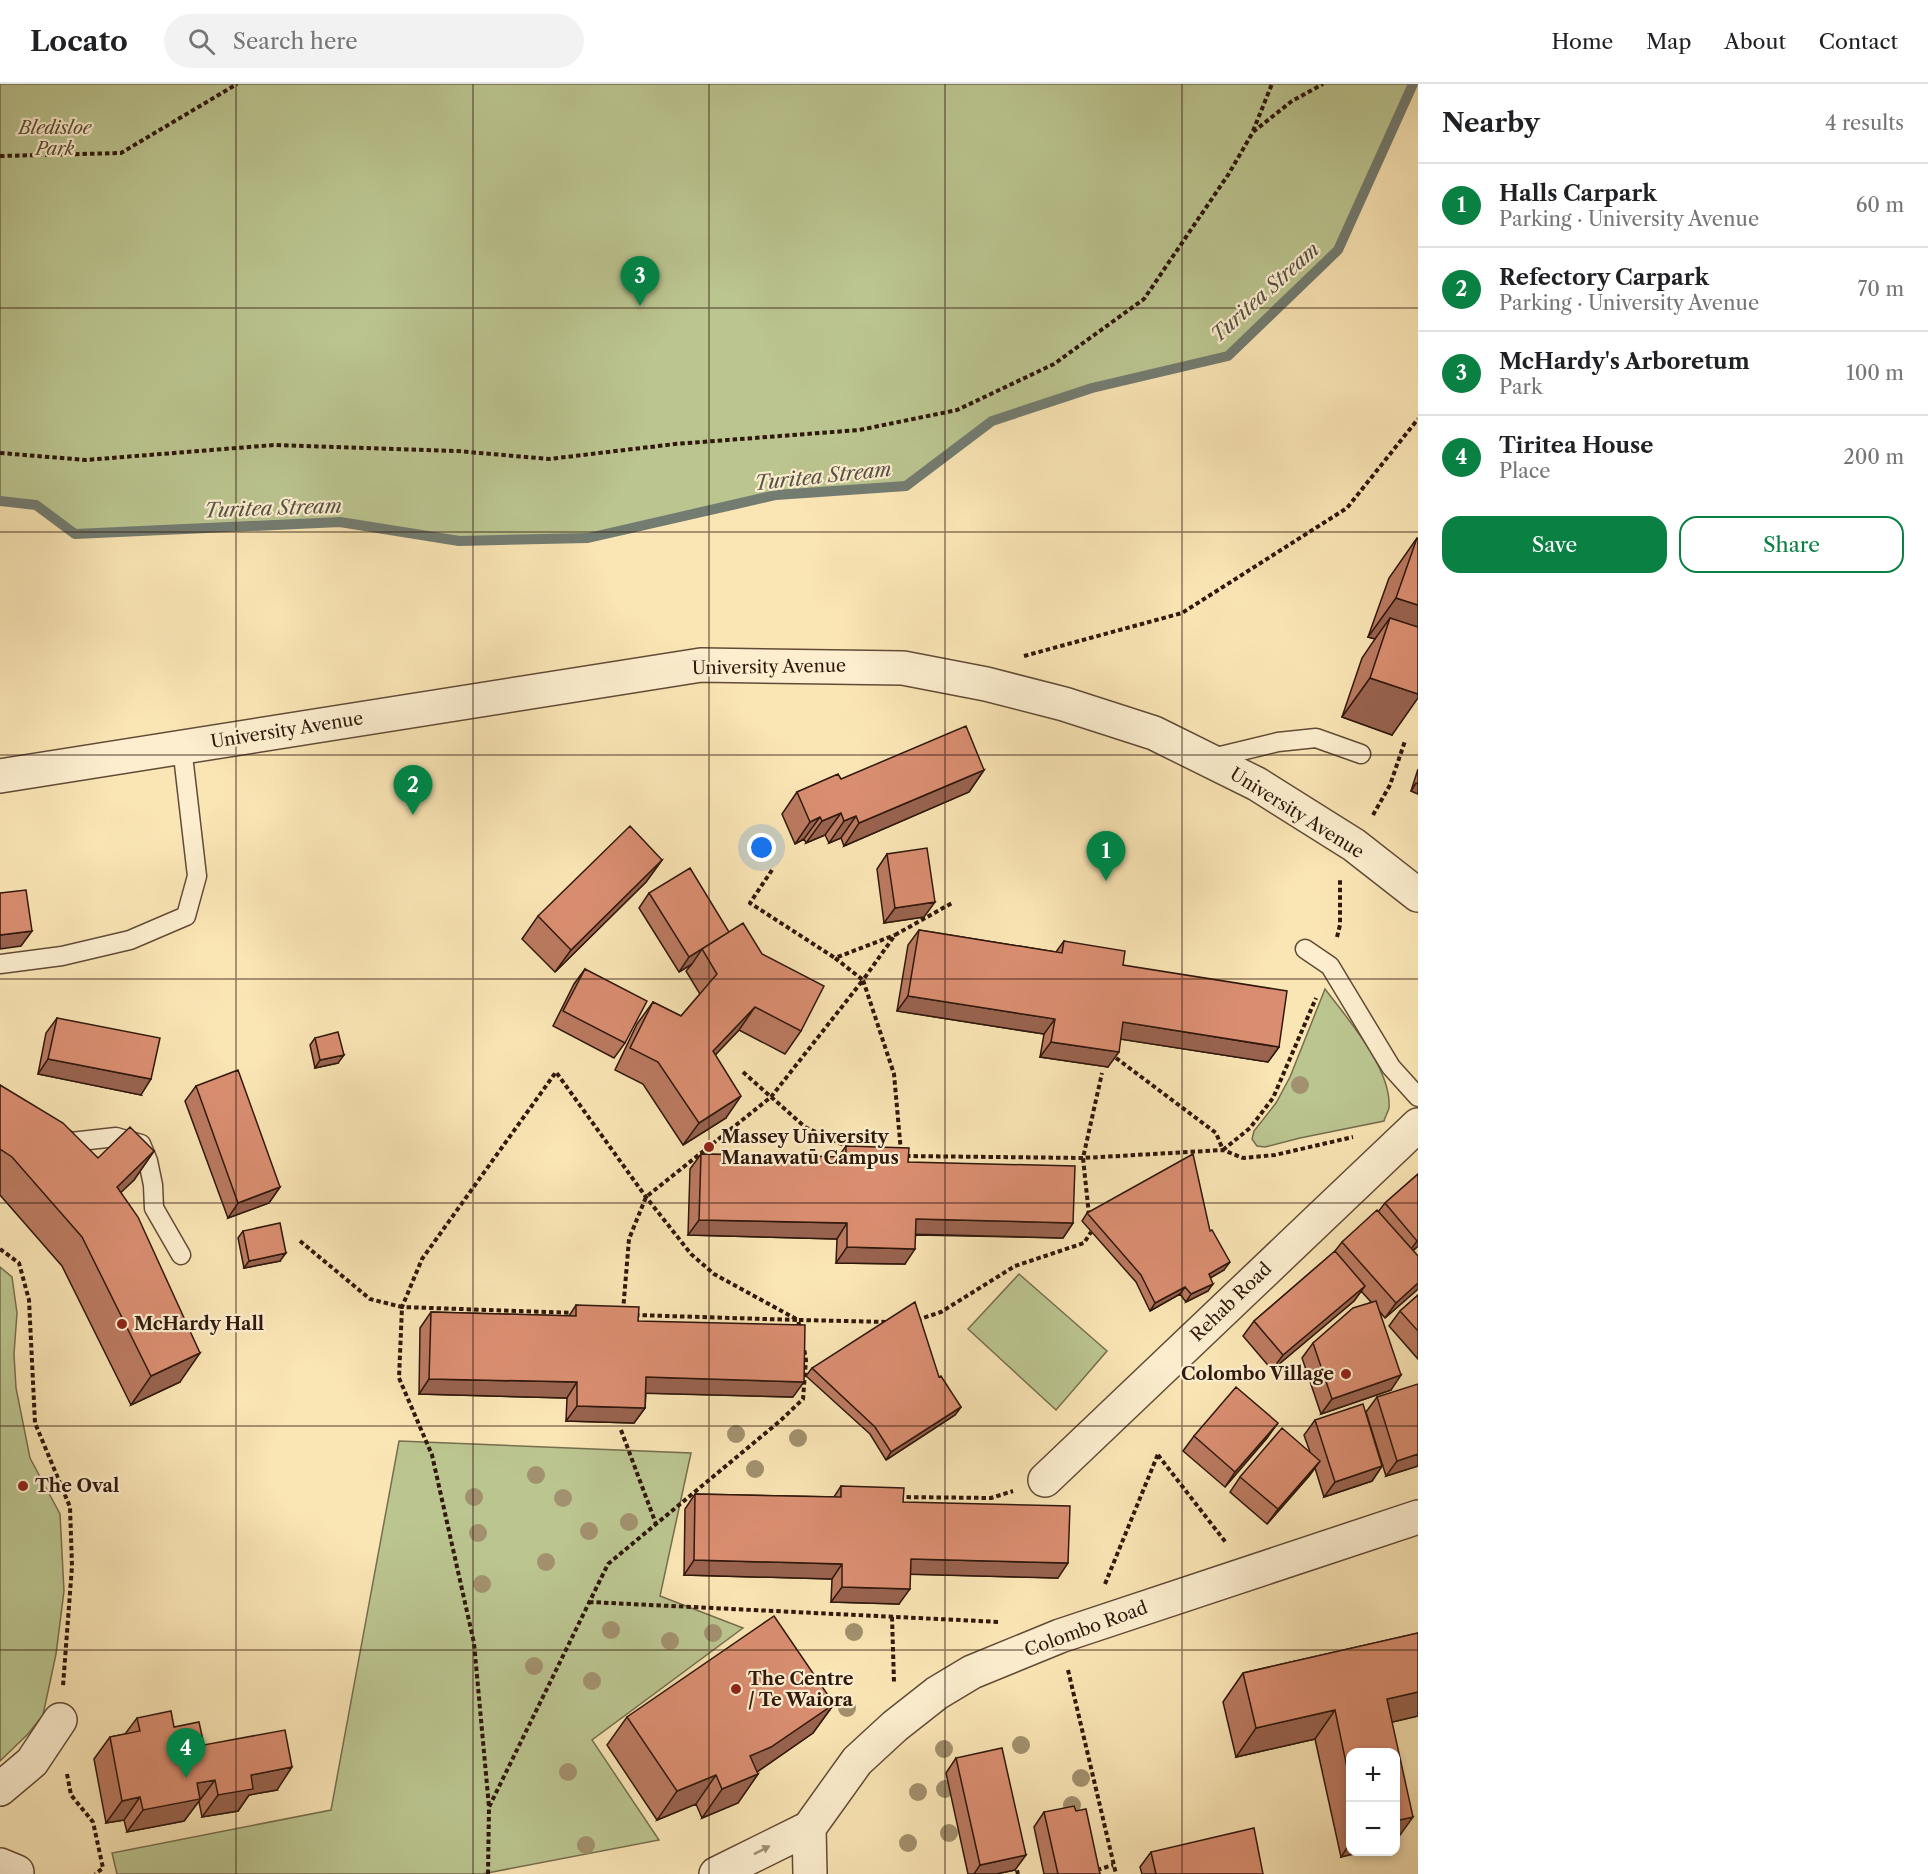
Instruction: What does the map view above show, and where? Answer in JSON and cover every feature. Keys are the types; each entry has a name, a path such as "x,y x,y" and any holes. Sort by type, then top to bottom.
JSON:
{"street":[{"name":"University Avenue","path":"0,776 701,665 903,668 986,684 1064,704 1154,733 1257,784 1354,845 1418,895"},
{"name":"Rehab Road","path":"1045,1480 1418,1125"},
{"name":"Colombo Road","path":"716,1874 809,1828 857,1761 895,1726 937,1693 972,1672 1060,1636 1418,1517"},
{"path":"0,1789 32,1762 60,1720"},
{"path":"809,1828 810,1874"}],"lane":[{"path":"1207,759 1278,742 1316,738 1360,754"},
{"path":"0,964 62,956 130,940 186,916 197,876 182,747"},
{"path":"1305,949 1330,966 1391,1067 1418,1097"},
{"path":"45,1129 71,1142 116,1137 141,1144 148,1161 153,1185 154,1208 181,1255"}],"path":[{"path":"0,156 121,153 237,84"},
{"path":"0,453 86,460 274,445 457,451 549,459 675,444 859,430 957,410 1054,364 1144,299 1228,174 1252,132 1272,84"},
{"path":"1252,132 1292,101 1323,84"},
{"path":"1021,657 1182,613 1347,508 1418,419"},
{"path":"1370,820 1389,785 1404,741"},
{"path":"772,870 750,903 836,958 863,980 894,1074 901,1156 1083,1158 1223,1150 1243,1158 1275,1155 1358,1136"},
{"path":"1223,1150 1250,1128 1273,1098 1330,966 1340,926 1340,874"},
{"path":"836,958 895,935 952,903"},
{"path":"622,1314 629,1239 646,1197 771,1097 863,980 895,935"},
{"path":"1116,1058 1216,1133 1223,1150"},
{"path":"488,1874 489,1807 474,1643 432,1455 399,1378 402,1307 422,1259 556,1072 690,1254 714,1274 798,1320 800,1330"},
{"path":"742,1072 805,1127 847,1147 858,1149"},
{"path":"1090,1216 1083,1158 1102,1073"},
{"path":"913,1322 941,1312 1015,1266 1084,1242 1091,1232"},
{"path":"300,1241 370,1299 402,1307 588,1313"},
{"path":"0,1249 19,1263 29,1299 35,1423 70,1506 72,1566 60,1743 71,1794 93,1822 103,1868 95,1874"},
{"path":"634,1315 891,1322"},
{"path":"489,1807 608,1564 803,1399 806,1360 802,1340"},
{"path":"621,1430 656,1524"},
{"path":"1104,1585 1158,1454 1233,1552"},
{"path":"899,1497 991,1498 1045,1480"},
{"path":"690,1496 702,1496"},
{"path":"589,1602 1010,1622"},
{"path":"892,1617 895,1726"},
{"path":"1060,1636 1116,1874"},
{"path":"1013,1852 1018,1874"},
{"path":"1095,1870 1113,1865"}],"green space":[{"name":"Bledisloe Park","path":"0,84 1413,84 1338,250 1228,356 1092,388 992,421 906,486 776,495 588,538 459,541 340,522 75,534 36,505 0,501"},
{"path":"1325,989 1356,1029 1376,1061 1388,1093 1389,1108 1384,1121 1265,1147 1257,1146 1252,1139 1254,1131 1276,1103 1290,1077"},
{"name":"The Oval","path":"0,1267 12,1277 17,1313 14,1354 16,1388 30,1458 60,1514 64,1591 56,1654 43,1715 28,1734 0,1761"},
{"path":"1019,1274 1107,1351 1056,1410 968,1329"},
{"path":"399,1441 691,1453 660,1596 743,1628 592,1740 659,1840 482,1874 117,1874 112,1853 331,1810"}],"building":[{"path":"1418,538 1418,605 1396,598"},
{"path":"1390,618 1418,627 1418,694 1370,678"},
{"path":"966,726 984,770 859,823 856,816 844,821 841,813 822,821 820,817 810,822 797,792 838,774 841,779"},
{"path":"630,826 662,860 571,950 538,916"},
{"path":"927,848 935,902 895,908 887,854"},
{"path":"690,868 729,932 689,957 649,893"},
{"path":"26,890 32,931 0,935 0,893"},
{"path":"743,923 762,954 824,986 801,1031 755,1007 713,1051 741,1096 699,1123 658,1062 630,1048 653,1002 681,1016 717,974 702,949"},
{"path":"919,930 1062,953 1064,941 1125,951 1123,965 1287,991 1279,1047 1123,1022 1119,1052 1051,1042 1055,1019 908,996"},
{"path":"585,969 647,1001 625,1043 563,1011"},
{"path":"57,1018 160,1038 151,1079 48,1059"},
{"path":"338,1032 344,1055 320,1060 315,1038"},
{"path":"238,1070 280,1187 238,1203 196,1086"},
{"path":"0,1085 63,1123 98,1158 130,1127 154,1151 117,1187 138,1217 200,1353 151,1376 82,1237 12,1157 0,1149"},
{"path":"846,1146 909,1148 908,1162 1075,1166 1073,1223 916,1219 915,1249 847,1247 847,1223 699,1220 701,1154 846,1157"},
{"path":"1193,1154 1210,1231 1212,1230 1230,1262 1209,1274 1213,1284 1191,1294 1185,1287 1155,1303 1141,1275 1087,1213"},
{"path":"1418,1174 1418,1240 1417,1241 1385,1203"},
{"path":"1377,1210 1418,1256 1418,1283 1396,1303 1342,1242"},
{"path":"280,1223 286,1253 249,1261 243,1231"},
{"name":"Colombo Village","path":"1335,1251 1365,1286 1283,1355 1254,1321"},
{"path":"1418,1295 1418,1331 1400,1311"},
{"name":"Colombo Village","path":"1376,1301 1401,1375 1332,1399 1313,1343 1353,1308"},
{"path":"915,1302 939,1377 941,1376 961,1407 891,1452 875,1427 812,1368"},
{"path":"576,1305 639,1307 638,1321 805,1325 804,1382 646,1377 645,1408 577,1406 577,1382 429,1379 431,1312 576,1316"},
{"path":"1418,1384 1418,1454 1397,1461 1377,1397"},
{"name":"Colombo Village","path":"1236,1387 1278,1423 1235,1472 1194,1436"},
{"path":"1363,1404 1382,1466 1335,1482 1315,1420"},
{"path":"1282,1428 1320,1461 1278,1509 1240,1477"},
{"path":"841,1486 904,1488 903,1502 1070,1506 1068,1563 911,1559 910,1589 842,1587 842,1564 694,1560 695,1494 841,1497"},
{"name":"The Centre / Te Waiora","path":"774,1616 834,1704 771,1747 750,1756 758,1774 722,1789 716,1775 677,1791 627,1717"},
{"path":"1418,1633 1418,1692 1387,1699 1398,1748 1346,1748 1346,1763 1335,1710 1256,1728 1243,1673"},
{"path":"171,1711 174,1727 199,1722 204,1745 285,1730 292,1767 251,1775 253,1789 218,1795 215,1780 197,1783 200,1799 143,1810 140,1797 122,1801 110,1737 140,1731 137,1718"},
{"path":"1002,1748 1026,1855 980,1865 956,1758"},
{"path":"1400,1758 1413,1817 1400,1820"},
{"path":"1074,1806 1076,1811 1086,1809 1100,1874 1058,1874 1044,1812"},
{"path":"1254,1828 1263,1874 1156,1874 1151,1852"}],"waterway":[{"name":"Turitea Stream","path":"0,501 36,505 75,534 340,522 459,541 588,538 776,495 906,486 992,421 1092,388 1228,356 1338,250 1413,84"}],"place":[{"name":"McHardy's Arboretum","path":"640,306"},
{"name":"Refectory Carpark","path":"413,815"},
{"name":"Halls Carpark","path":"1106,881"},
{"name":"Massey University Manawatū Campus","path":"709,1147"},
{"name":"McHardy Hall","path":"122,1324"},
{"name":"Colombo Village","path":"1346,1374"},
{"name":"The Oval","path":"23,1486"},
{"name":"The Centre / Te Waiora","path":"736,1689"},
{"name":"Tiritea House","path":"186,1778"}]}
